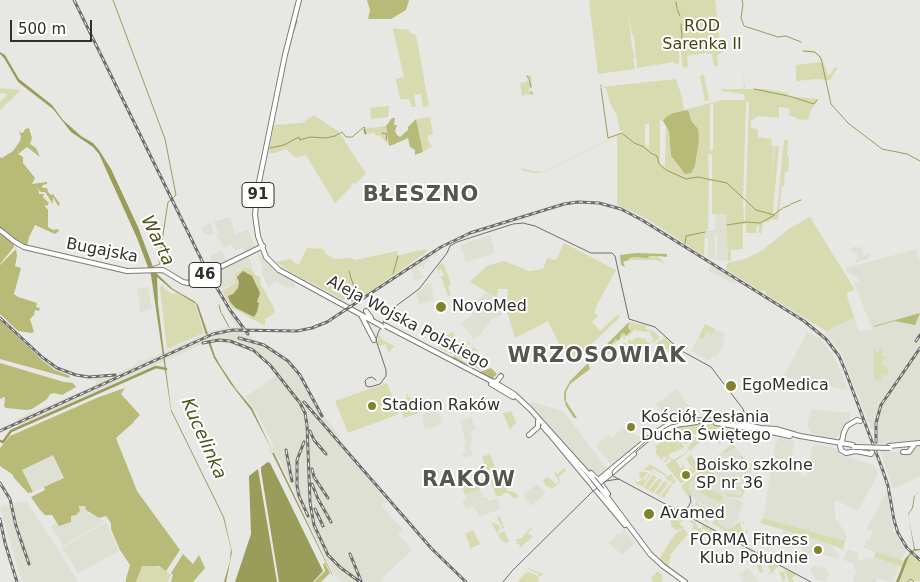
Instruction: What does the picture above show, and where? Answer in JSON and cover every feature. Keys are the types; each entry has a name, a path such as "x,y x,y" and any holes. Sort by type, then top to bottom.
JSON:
{"main road":[{"name":"Aleja Wojska Polskiego","path":"300,0 258,196 257,220 263,249 282,270 378,323"},
{"name":"Aleja Wojska Polskiego","path":"300,0 287,45 256,199 255,222 263,249 269,261 278,270 359,314 514,394 540,419 568,457 595,481"},
{"name":"Bugajska","path":"0,230 24,247 127,271 164,270 182,282 190,283 254,251 263,249"},
{"path":"366,311 370,318"},
{"path":"359,314 365,320 373,336 370,325 378,323"},
{"name":"Aleja Wojska Polskiego","path":"384,326 506,392 540,419"},
{"path":"493,382 501,377 498,381 499,385"},
{"path":"529,408 534,408"},
{"path":"529,435 538,427 540,419"},
{"path":"858,421 845,429 842,445 847,453 867,452"},
{"path":"601,491 595,481 613,470 656,435 675,425 686,422 733,425 842,445 911,447 920,444"},
{"name":"Aleja Wojska Polskiego","path":"553,436 571,451 595,481 620,519 626,524"},
{"name":"Aleja Wojska Polskiego","path":"553,436 595,481 658,565 681,582"},
{"path":"889,447 920,444"},
{"path":"903,452 908,452 911,447"}],"shaded area":[{"path":"367,0 409,0 406,10 391,19 368,19 370,10"},
{"path":"0,52 5,55 19,79 52,105 63,120 81,136 93,143 99,150 111,169 138,227 155,272 173,289 198,305 208,334 206,335 196,304 171,289 157,277 158,304 171,409 224,517 232,552 226,582 224,582 230,561 231,549 223,517 171,411 151,275 137,238 99,154 93,147 71,132 53,109 18,82"},
{"path":"688,110 692,122 698,129 699,140 695,166 691,173 685,174 671,156 669,131 663,121 673,113"},
{"path":"392,118 395,118 394,125 397,125 395,131 400,137 416,119 423,152 415,155 415,150 410,147 408,138 389,145 386,126"},
{"path":"29,128 32,138 30,144 36,148 40,157 27,147 18,154 23,157 23,163 35,178 32,184 47,182 42,188 47,188 48,192 51,195 53,194 60,204 58,206 53,197 53,204 45,192 41,192 35,186 39,194 44,194 43,197 49,203 47,206 44,205 48,210 48,227 53,230 58,229 59,231 55,234 35,225 27,246 22,245 22,242 20,244 10,237 7,232 0,229 0,157 2,158 13,151 20,141 19,130 21,133"},
{"path":"715,214 726,214 728,261 717,260 717,235 714,236 716,260 708,258 708,238 705,238 705,230 715,230"},
{"path":"230,217 235,234 248,230 256,248 245,253 243,248 235,251 232,245 224,248 216,235 218,232 214,221"},
{"path":"211,223 214,234 205,235 201,227"},
{"path":"0,231 13,242 14,247 0,264"},
{"path":"490,235 495,253 466,262 461,245"},
{"path":"857,246 858,248 861,247 864,256 869,254 870,258 856,263 855,259 858,258 856,252 853,253 851,248"},
{"path":"16,249 15,266 21,268 14,294 37,303 36,307 40,308 39,311 35,310 34,315 30,319 34,332 32,333 18,331 0,314 0,265"},
{"path":"916,249 920,263 920,441 877,444 876,429 871,429 841,352 826,334 826,331 854,318 859,332 872,329 853,280 859,283 858,278 849,274 846,270 847,268"},
{"path":"222,250 227,262 215,268 210,256"},
{"path":"259,253 280,275 295,284 293,289 274,281 269,288 261,272 263,268"},
{"path":"636,253 667,254 667,257 634,257 623,262 625,267 621,265 620,255"},
{"path":"248,256 253,269 244,267 235,274 236,283 222,289 213,272"},
{"path":"429,257 430,261 424,263 424,267 417,267 417,270 424,276 414,281 411,268"},
{"path":"711,265 736,281 734,284 708,270"},
{"path":"243,271 252,276 260,293 257,302 259,303 257,312 254,317 236,308 230,302 228,296 233,294 238,288 239,282 237,277"},
{"path":"431,283 434,300 419,304 416,294 426,284"},
{"path":"148,287 152,308 140,313 137,289"},
{"path":"486,292 497,298 502,315 491,320 481,334 474,339 461,323 471,316 474,304"},
{"path":"233,312 245,328 267,328 267,332 248,332 254,340 282,353 296,368 324,416 340,436 335,439 387,502 381,505 403,530 398,534 412,550 380,582 341,582 333,573 276,453 271,454 269,450 274,447 256,411 245,397 277,375 259,355 244,347 214,342 203,344 19,426 16,419 96,385 95,376 120,372 137,364 136,361 142,359 143,361 210,332 221,328 237,327 229,314"},
{"path":"920,313 915,325 895,321 874,327 874,326"},
{"path":"0,320 43,361 55,370 70,376 69,378 0,359"},
{"path":"629,322 628,328 631,331 626,336 624,333 621,334 620,339 617,341 616,339 600,357 596,358 597,361 594,357"},
{"path":"705,324 725,334 722,339 725,341 716,358 713,356 710,361 691,351"},
{"path":"807,332 820,338 826,345 838,365 848,390 784,377"},
{"path":"210,341 220,365 252,408 272,450 251,410 230,383 214,358 208,342"},
{"path":"454,356 480,372 491,368 497,374 492,379 452,358"},
{"path":"0,363 73,383 76,387 62,395 50,394 47,399 32,409 6,408 4,406 5,398 0,399"},
{"path":"588,363 590,369 570,384 566,392 566,401 577,418 574,418 566,406 564,392 570,381"},
{"path":"125,388 121,394 140,415 116,438 137,491 180,550 166,571 159,566 142,566 136,582 126,582 130,565 120,550 111,529 111,523 106,516 99,518 86,510 85,506 79,506 80,511 76,515 71,516 71,522 59,526 52,515 45,515 31,497 45,490 44,487 64,478 53,455 22,470 33,492 28,493 12,474 0,466 0,448 10,436 99,397"},
{"path":"676,389 696,418 669,422 656,404"},
{"path":"532,402 563,411 607,469 596,477 593,475 528,406"},
{"path":"437,406 443,423 425,430 422,417 428,410"},
{"path":"812,409 850,413 849,423 834,440 811,433 807,425"},
{"path":"471,417 476,429 470,432 473,440 470,446 473,455 463,458 462,454 466,452 464,445 466,444 460,421"},
{"path":"626,425 632,433 645,439 611,465 596,446 608,435 612,438"},
{"path":"779,437 795,441 788,470 805,477 813,444 840,449 839,452 844,456 874,465 878,474 858,511 836,500 835,502 836,519 847,535 845,541 763,518 775,446"},
{"path":"733,444 748,464 752,464 748,484 741,498 731,497 743,502 738,520 727,531 714,524 719,514 695,500 695,498 689,497 682,488 682,485 705,469 707,465"},
{"path":"920,447 920,476 893,489 880,451 905,454 911,453 914,448"},
{"path":"272,453 274,453 333,576 332,575"},
{"path":"53,455 64,478 33,492 22,470"},
{"path":"268,462 323,571 313,582 279,582 261,471 261,467"},
{"path":"258,469 277,582 235,582 251,534 249,476"},
{"path":"537,484 546,493 531,506 523,495"},
{"path":"480,489 483,498 487,497 489,501 497,498 500,509 479,517 477,510 474,510 473,506 466,509 462,501 466,499 465,494"},
{"path":"887,491 893,530 906,551 900,561 864,548 867,539 870,540 872,531 866,530"},
{"path":"915,495 913,508 908,515 912,508"},
{"path":"84,500 88,513 105,521 63,546 51,527 68,512 80,511 80,501"},
{"path":"26,501 78,582 22,582 0,507"},
{"path":"909,520 915,549 920,550 914,551 909,556 899,582 896,582 905,559 914,549"},
{"path":"106,522 119,551 78,573 62,548"},
{"path":"624,530 635,543 622,555 609,543 618,533 620,535"},
{"path":"782,530 834,545 833,550 839,554 838,559 813,552 808,554 804,552 797,541 783,536"},
{"path":"847,550 859,553 857,559 863,561 865,557 872,559 874,557 899,566 892,582 877,578 876,582 853,582 856,571 854,570 853,563 843,560"},
{"path":"183,554 193,564 199,555 205,568 193,582 171,582 173,575 171,573"},
{"path":"325,563 330,573 321,582 314,582 325,571 323,564"},
{"path":"816,565 818,568 825,567 829,575 824,582 815,579 809,568"},
{"path":"748,568 759,582 742,581 744,578 741,579 739,575"}],"green space":[{"name":"ROD Sarenka II","path":"589,0 715,0 721,52 723,51 717,55 718,66 714,66 712,54 706,53 687,56 688,66 684,69 681,41 678,40 679,64 674,62 637,68 634,36 628,11 635,69 598,74"},
{"path":"394,28 408,29 410,33 416,35 429,106 423,107 421,94 414,95 416,107 412,107 409,99 400,99 396,79 404,77"},
{"path":"809,50 821,56 828,75 831,74 834,68 838,67 830,80 796,81 796,65 822,62 820,57 814,53 803,51"},
{"path":"743,71 745,89 764,89 788,93 788,96 818,99 811,110 808,120 789,116 789,108 779,107 779,118 758,116 751,121 751,128 758,129 758,137 772,139 771,145 774,146 770,186 775,146 779,146 774,214 777,211 784,140 788,140 788,172 785,172 784,186 782,186 778,220 770,219 769,222 763,222 761,234 759,233 759,226 757,226 756,233 746,233 746,224 743,224 743,249 731,250 731,260 728,261 726,214 712,214 712,181 709,181 708,229 705,230 704,256 642,216 617,205 617,136 545,172 533,173 521,170 521,168 544,172 622,133 623,131 620,131 617,116 610,103 606,88 601,87 676,79 684,110 722,100 745,100 744,94 722,91 721,89 744,89","holes":["746,101 749,103 744,221 743,200","713,103 713,150 710,151 710,104","688,110 699,140 695,166 691,173 681,170 671,156 669,131 666,125 665,167 660,163 660,119 665,123 663,121 673,113 682,111 684,120 683,111","649,123 649,150 645,144 645,125","708,154 712,154 712,179 709,179"]},
{"path":"527,75 531,76 532,87 528,90 534,94 526,95 525,93 522,96 520,83 526,82"},
{"path":"704,75 709,100 705,101 700,76"},
{"path":"0,88 21,90 0,110 0,102 8,94 0,93"},
{"path":"389,106 388,117 371,119 370,108"},
{"path":"314,115 339,132 366,174 355,184 351,182 352,186 335,203 306,155 296,158 286,149 269,153 274,125 302,123"},
{"path":"430,117 433,134 428,136 428,141 432,146 423,152 416,119"},
{"path":"386,126 389,145 379,135 376,136 374,132 367,134 365,127 371,128"},
{"path":"810,217 855,290 846,293 854,318 826,331 765,294 766,290 762,292 727,270 726,266 728,263 745,259 763,250 787,230"},
{"path":"564,243 616,270 597,305 594,313 598,316 592,322 600,331 618,314 620,317 576,359 573,356 570,358 561,348 548,321 515,338 507,311 504,312 500,301 500,299 507,298 508,289 498,289 497,298 470,282 487,266 504,261 529,271 543,269 547,258 556,260"},
{"path":"307,248 323,249 326,254 334,259 351,258 355,260 397,251 398,256 426,249 427,252 356,301 343,300 276,262 291,259 296,264 299,264"},
{"path":"658,256 665,264 657,260 629,260 629,258 633,257"},
{"path":"441,263 444,265 451,284 448,287 451,295 448,296 441,277 444,275 441,269 439,270 440,275 437,268"},
{"path":"244,267 252,270 254,274 260,277 261,285 273,306 275,312 265,319 265,326 231,307 222,291 236,283 235,274"},
{"path":"162,285 166,290 173,294 176,293 195,304 204,333 167,349 160,288"},
{"path":"629,322 646,325 646,329 653,331 660,337 653,343 648,337 652,341 654,340 650,334 651,332 636,331 636,328 629,336 627,335 631,331 628,328"},
{"path":"705,324 714,329 712,334 707,331 703,339 699,337"},
{"path":"439,332 445,336 453,332 456,340 453,345 459,348 465,343 467,349 470,350 462,352 463,354 470,352 473,360 478,357 475,350 472,351 474,357 471,350 474,347 489,365 486,367 485,362 479,361 482,367 485,368 480,370 465,361 464,358 461,359 439,348 430,337 435,336 436,340 442,338"},
{"path":"622,333 626,335 625,339 623,336 617,341"},
{"path":"378,335 384,338 381,339 394,346 389,353 386,344 379,346 384,359 378,345"},
{"path":"637,337 646,339 651,344 639,351 636,356 631,356 631,362 629,363 629,360 624,361 628,359 627,357 619,362 628,355 627,353 616,361 617,363 614,362 627,350 630,351 627,348 610,360 608,359 624,343 626,344 625,342 630,347 628,341 630,339 631,342"},
{"path":"665,337 678,350 672,356 667,349 665,351 662,352 664,351 660,344 658,347 656,344"},
{"path":"616,339 617,341 610,348 612,350 609,354 598,362 596,358"},
{"path":"879,348 884,349 881,354 883,357 886,357 882,364 889,369 886,374 892,377 881,374 881,380 874,379 874,350 879,353"},
{"path":"387,383 399,414 348,433 335,401"},
{"path":"408,394 408,397 423,401 424,411 404,418 400,408 408,402 406,395"},
{"path":"511,411 516,422 510,430 503,413"},
{"path":"693,422 704,423 706,431 690,435 692,440 695,440 695,437 697,440 700,434 706,433 708,435 690,451 687,447 693,442 690,441 685,444 675,427"},
{"path":"707,423 732,425 742,429 736,428 730,438 732,442 729,445 730,443 726,438 719,444 715,438 728,428 718,427 722,432 719,433 716,429 714,432 717,436 714,438 716,436 709,432"},
{"path":"674,435 675,440 679,441 678,445 680,441 685,447 665,458 665,456 663,457 662,461 655,452 657,450 655,446"},
{"path":"732,444 748,463 752,464 748,484 741,498 727,496 726,493 740,496 742,493 740,489 730,489 711,477 733,488 735,487 731,485 743,489 749,476 751,465 740,459 742,456 735,448 725,453 723,452 710,463 712,464 710,466 707,465"},
{"path":"685,448 688,452 676,461 680,468 683,467 682,463 686,470 688,469 691,473 689,469 694,470 686,459 691,455 700,467 681,484 666,465 671,461 670,458 663,462 669,456 673,460 687,452"},
{"path":"490,454 498,475 509,492 516,493 518,496 515,499 508,493 496,496 482,457"},
{"path":"650,464 667,475 667,477 671,474 676,482 671,483 673,479 670,482 666,479 666,476 653,469 652,471 663,478 649,470 643,470"},
{"path":"564,468 566,470 558,477 561,481 552,489 549,486 547,487 543,480 548,477 556,484 559,481 554,473 558,474"},
{"path":"703,469 714,474 714,476 703,482 696,478 689,483 688,489 692,492 689,497 682,488 682,485"},
{"path":"648,472 643,479 645,480 651,474 644,487 653,475 657,477 649,490 659,478 662,480 655,493 664,481 668,483 659,495 661,496 670,484 672,485 664,498 635,483 642,480 643,478 640,478 639,473"},
{"path":"476,479 480,489 465,494 461,484"},
{"path":"703,486 705,491 705,487 722,496 723,499 719,502 700,492"},
{"path":"697,501 698,504 716,513 706,509 701,511 709,523 688,513 705,520 689,511 692,505 694,506 691,512 698,515 700,506 693,504"},
{"path":"670,507 729,538 728,540 734,544 731,547 731,544 702,528 703,525"},
{"path":"667,508 690,519 681,519 683,520 679,523 684,528 676,530 671,526 671,519 679,521 680,519 674,518 670,511 668,511 668,514"},
{"path":"497,516 500,517 504,528 498,530 498,533 502,537 499,532 502,533 504,530 509,541 506,543 501,540 491,522 499,525 500,529 502,528"},
{"path":"716,518 717,523 728,530 741,521 742,521 740,522 741,527 744,531 746,531 746,528 748,532 738,539 712,524 732,534 712,523"},
{"path":"763,518 845,541 843,550 834,545 760,523"},
{"path":"691,520 695,522 698,528 702,528 700,530 703,531 700,534 695,529 692,529 694,524 690,522"},
{"path":"530,528 533,530 527,533 533,536 519,549 519,544 515,540 522,538"},
{"path":"683,529 688,534 670,555 668,567 659,559 675,534"},
{"path":"473,530 480,544 469,549 470,545 465,534"},
{"path":"742,545 810,582 796,575 792,578 794,582 789,582 786,572 784,574 786,579 783,582 779,572 787,571 779,566 774,572 769,574 767,571 771,572 767,563 765,565 764,562 761,563 763,572 760,573 756,564 748,563 747,561 751,561 748,552 745,555 740,547 748,550"},
{"path":"876,552 904,561 902,567 874,557"},
{"path":"911,553 920,561 920,581 899,582 906,562"},
{"path":"152,565 164,569 171,575 168,582 136,582 142,566"},
{"path":"528,568 543,574 539,576 538,582 518,582 524,574 529,572 538,576 539,574 528,569 527,571"},
{"path":"658,571 663,576 662,582 653,582 651,578"}],"waterway":[{"path":"113,0 165,139 176,195 172,199"},
{"path":"742,0 741,18 744,26 778,37 786,36 801,42"},
{"path":"676,2 677,8"},
{"path":"677,9 680,16"},
{"path":"293,33 297,21"},
{"path":"681,24 682,38"},
{"path":"803,51 815,52 822,62"},
{"path":"822,63 831,104 848,123 882,149 907,154 920,161"},
{"path":"529,79 531,87"},
{"path":"601,88 608,138 622,133"},
{"path":"754,89 788,96"},
{"path":"789,96 814,104 817,100"},
{"path":"270,148 284,145 299,137 300,140 310,137 326,138 342,132 346,137 352,137 364,127 365,130"},
{"path":"364,130 365,130 366,134 365,134 364,130"},
{"path":"382,133 387,134 386,140"},
{"path":"623,134 633,142"},
{"path":"634,143 644,147"},
{"path":"645,148 652,154"},
{"path":"653,154 657,156 659,164"},
{"path":"660,165 666,170 686,179 698,177 727,183 756,210 774,215"},
{"name":"Warta","path":"152,267 160,264 168,202 171,200"},
{"path":"791,204 801,200"},
{"path":"783,208 790,205"},
{"path":"727,225 746,222 760,223 782,209"},
{"path":"685,244 686,236 705,232"},
{"path":"393,274 398,256"},
{"path":"210,274 226,303"},
{"path":"347,299 353,301 358,298 350,275"},
{"path":"226,304 243,328"},
{"path":"219,305 221,313"},
{"path":"222,314 229,327"},
{"path":"0,441 3,442 11,431 156,367 166,369"},
{"path":"907,582 911,579 914,582"}],"tram line":[{"path":"376,380 372,377 368,378 365,381 366,386 370,387 380,384 386,376 386,370 376,340 387,315 392,309 419,289 447,253 450,246 457,242 513,224 523,223 535,226 591,253 612,253 615,256 629,319 655,327 680,350 711,367 743,409 746,418 742,423 693,420 671,425 653,435 614,469 612,472 613,476 811,582"},
{"path":"701,477 708,481"},
{"path":"503,582 592,492 606,481 619,479"},
{"path":"681,513 685,512 691,502 690,496"}],"railway":[{"path":"74,0 208,273 230,310 248,334"},
{"path":"0,431 213,334 233,330 297,331 327,322 441,247 470,233 564,204 578,202 599,203 621,209 642,220 804,321 826,339 839,356 883,471 898,533 907,548 920,560"},
{"path":"0,318 42,357 57,368 76,375 89,377 115,375"},
{"path":"916,341 920,335"},
{"path":"239,338 264,345 288,361 300,375 322,416"},
{"path":"203,343 219,340 230,341 253,350 270,365 300,403 305,413 307,425 310,502 314,525 328,555 341,568 360,582"},
{"path":"876,442 876,423 881,405 920,348"},
{"path":"304,402 431,548 466,582"},
{"path":"310,431 314,440 326,454"},
{"path":"304,442 297,460 297,486 299,496 308,516"},
{"path":"286,450 292,481"},
{"path":"312,469 314,477 328,498"},
{"path":"0,483 10,499 16,526 29,564"},
{"path":"312,484 331,522"},
{"path":"315,509 323,526"},
{"path":"0,519 17,582"},
{"path":"350,554 361,581"}],"place":[{"name":"NovoMed","path":"441,307"},
{"name":"EgoMedica","path":"731,386"},
{"name":"Stadion Raków","path":"372,406"},
{"name":"Kościół Zesłania Ducha Świętego","path":"631,427"},
{"name":"Boisko szkolne SP nr 36","path":"686,475"},
{"name":"Avamed","path":"649,514"},
{"name":"FORMA Fitness Klub Południe","path":"818,550"}],"district":[{"name":"BŁESZNO","path":"421,196"},
{"name":"WRZOSOWIAK","path":"597,357"},
{"name":"RAKÓW","path":"469,481"}],"water label":[{"name":"Kucelinka","path":"203,439"}]}
